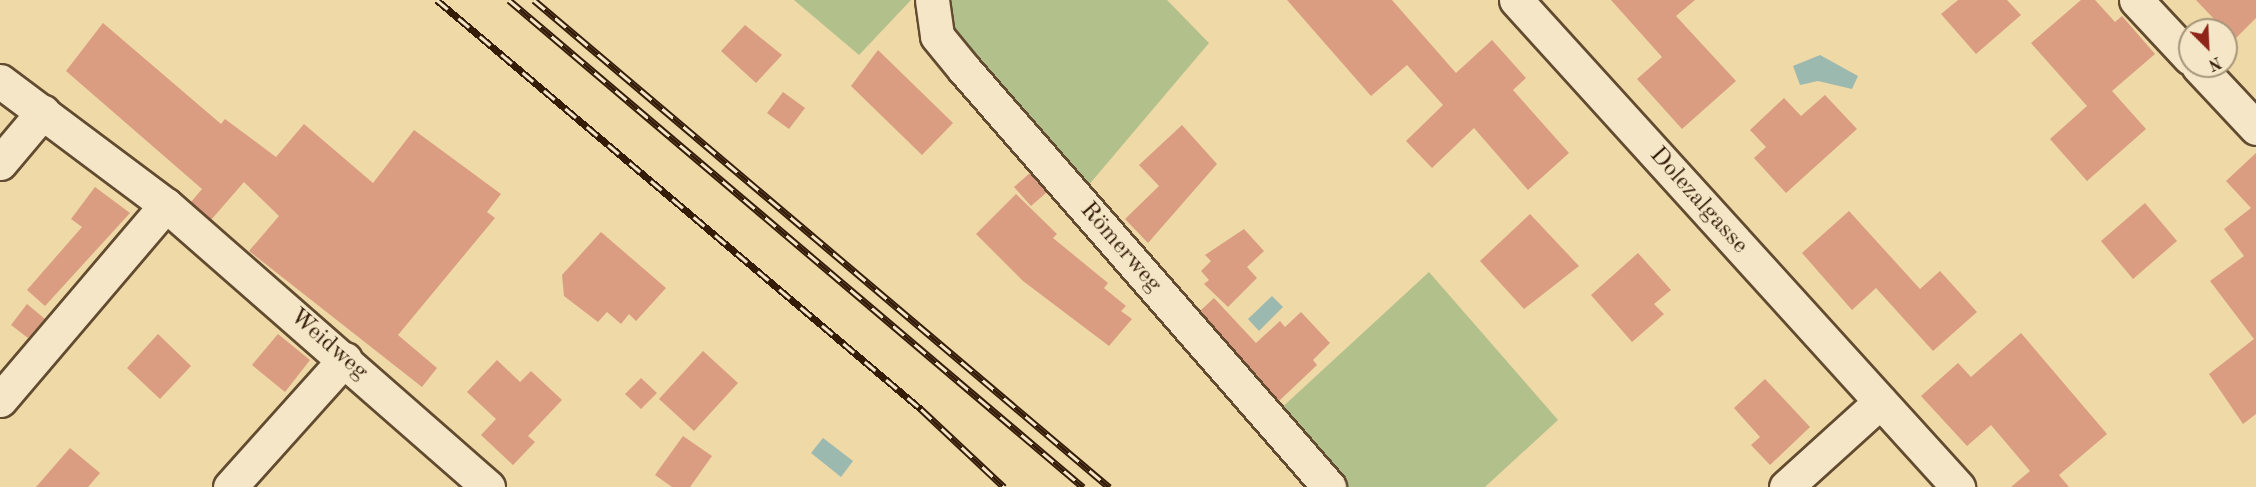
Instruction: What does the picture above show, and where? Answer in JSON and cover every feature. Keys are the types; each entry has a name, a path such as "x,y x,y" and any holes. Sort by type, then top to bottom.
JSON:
{"street":[{"name":"Römerweg","path":"932,0 937,36 957,61 1329,487"},
{"name":"Dolezalgasse","path":"1516,0 1958,487"},
{"path":"2136,0 2178,45"},
{"path":"2209,78 2256,128"},
{"name":"Weidweg","path":"0,81 166,205 345,359 488,487"},
{"path":"0,163 43,112"},
{"path":"0,400 166,205"},
{"path":"230,487 345,359"},
{"path":"1786,487 1880,402"}],"green space":[{"path":"794,0 911,0 859,55"},
{"path":"952,0 1167,0 1209,43 1087,187 951,29"},
{"path":"1429,272 1558,420 1485,487 1344,487 1277,412"}],"water":[{"path":"1820,55 1858,76 1852,89 1818,81 1800,85 1793,66"},
{"path":"1272,296 1283,307 1259,331 1248,319"},
{"path":"823,438 853,461 841,477 811,453"}],"building":[{"path":"1287,0 1392,0 1456,73 1492,40 1526,78 1513,90 1569,153 1528,190 1474,128 1432,168 1406,141 1443,105 1407,65 1371,96"},
{"path":"1611,0 1695,0 1676,16 1736,81 1682,129 1637,79 1662,57"},
{"path":"1958,0 2007,0 2021,15 1976,54 1941,14"},
{"path":"2081,0 2095,0 2115,22 2122,16 2155,54 2112,91 2146,129 2087,181 2050,139 2087,106 2031,43"},
{"path":"2196,0 2256,0 2256,18 2238,36 2238,18 2213,18"},
{"path":"103,23 221,124 225,119 276,157 304,124 373,183 414,130 501,194 487,212 495,218 398,335 437,368 422,387 249,251 279,216 244,182 211,220 191,202 202,189 66,71"},
{"path":"745,25 782,55 756,83 721,51"},
{"path":"878,50 953,123 922,155 851,86"},
{"path":"783,92 805,108 789,129 767,113"},
{"path":"1825,95 1857,129 1786,193 1754,158 1766,147 1750,130 1784,98 1801,116"},
{"path":"1182,125 1217,164 1148,243 1125,219 1159,186 1139,165"},
{"path":"2256,153 2256,414 2243,424 2209,374 2254,339 2210,281 2244,256 2224,229 2251,208 2226,181"},
{"path":"1030,173 1047,192 1031,206 1014,187"},
{"path":"95,187 130,213 45,306 27,290 82,227 71,219"},
{"path":"1016,194 1057,234 1053,238 1108,283 1104,288 1126,306 1121,311 1132,319 1109,346 1023,281 976,234"},
{"path":"2145,203 2177,241 2133,279 2101,241"},
{"path":"1849,211 1920,289 1940,271 1977,312 1933,351 1876,288 1852,310 1802,253"},
{"path":"1530,214 1579,266 1524,309 1480,261"},
{"path":"1244,229 1264,251 1247,267 1257,278 1228,307 1204,284 1209,280 1201,271 1211,261 1205,255"},
{"path":"601,232 666,288 636,321 629,314 621,324 607,312 598,322 564,296 562,275"},
{"path":"1638,253 1671,290 1654,304 1664,314 1632,342 1591,295"},
{"path":"1214,298 1256,343 1280,321 1285,327 1301,312 1330,343 1313,360 1317,365 1279,401 1200,311"},
{"path":"27,304 45,319 28,338 11,325"},
{"path":"2021,333 2107,434 2059,475 2069,487 2011,487 2030,471 1991,425 1967,446 1921,396 1958,363 1971,377"},
{"path":"158,334 191,366 160,399 127,368"},
{"path":"278,334 310,360 285,392 252,365"},
{"path":"703,351 738,383 694,431 659,399"},
{"path":"497,360 520,382 531,371 562,400 528,436 535,442 513,465 481,435 496,419 467,392"},
{"path":"641,378 657,393 641,409 625,394"},
{"path":"1765,379 1810,427 1770,465 1751,445 1760,437 1734,408"},
{"path":"683,436 712,456 690,487 672,487 655,475"},
{"path":"70,448 100,473 88,487 36,487"}],"railway":[{"path":"437,0 921,409 1004,487"},
{"path":"509,0 1083,487"},
{"path":"534,0 1109,487"}]}
